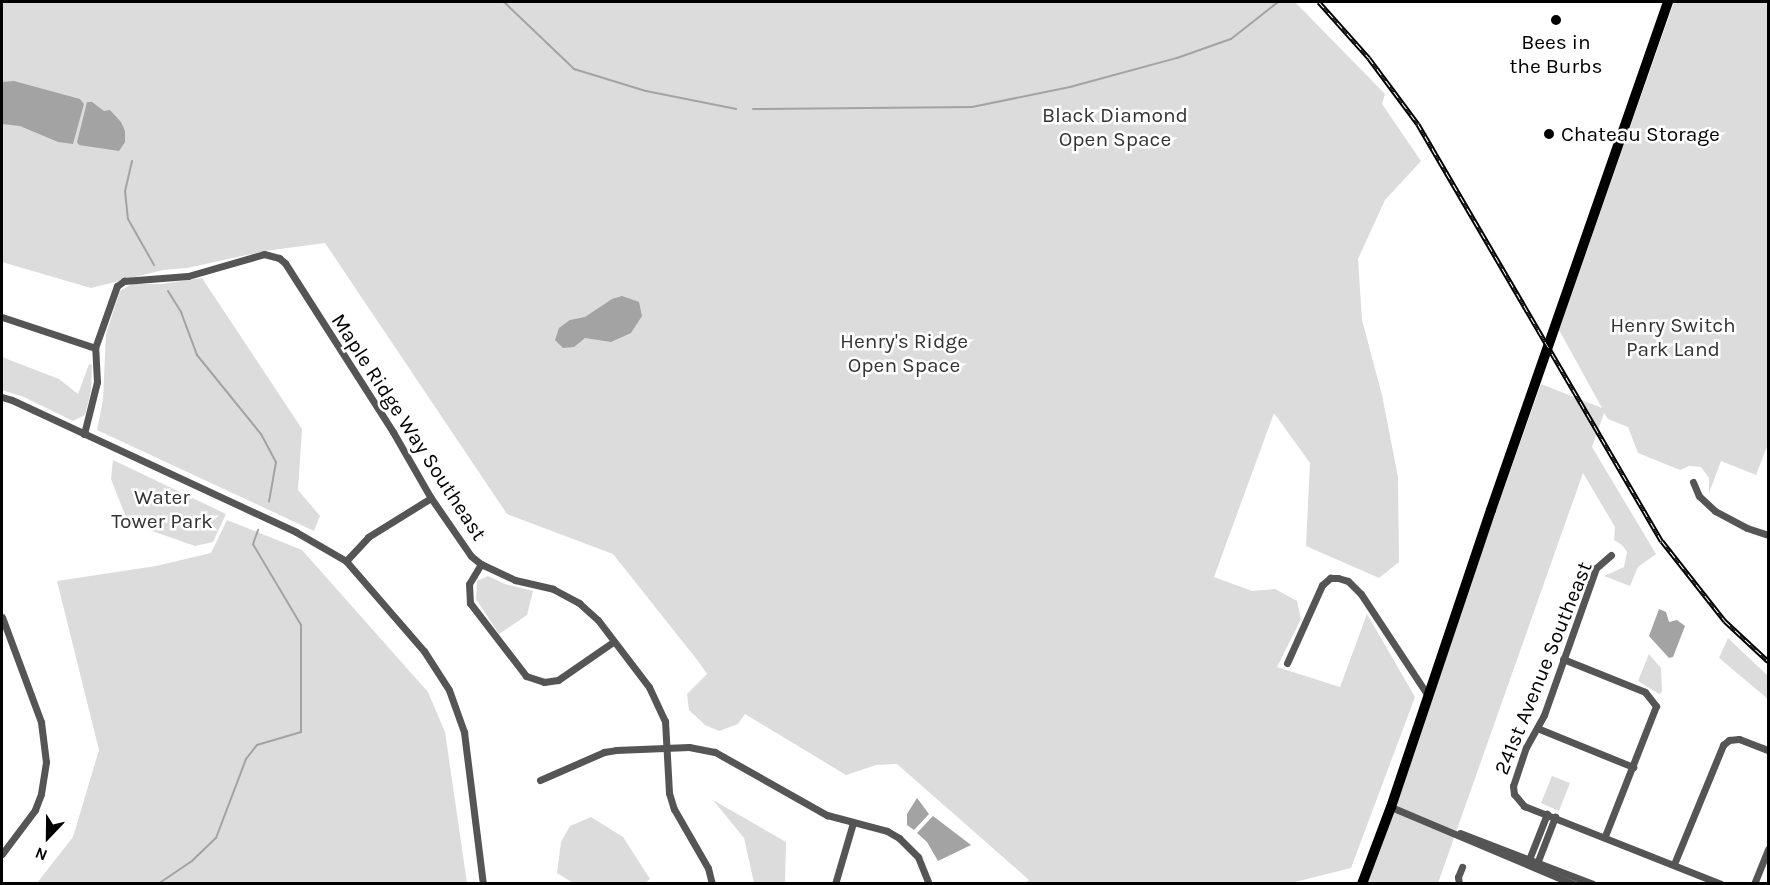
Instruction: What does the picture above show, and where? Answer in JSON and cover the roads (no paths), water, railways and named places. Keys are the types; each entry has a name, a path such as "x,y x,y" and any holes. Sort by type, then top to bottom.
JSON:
{"main road":[{"path":"1362,884 1391,807 1668,2"}],"street":[{"name":"Maple Ridge Way Southeast","path":"96,348 117,286 124,281 188,276 264,254 272,255 285,263 464,547 481,564 515,580 553,589 572,599 598,620 649,687 665,721 669,793 674,809 708,868 712,884"},
{"path":"2,317 96,348 97,382 84,434"},
{"path":"2,397 296,532 346,561 424,651 449,690 464,732 483,884"},
{"path":"1693,482 1699,496 1715,511 1747,528 1768,535"},
{"path":"346,561 368,537 431,498"},
{"name":"241st Avenue Southeast","path":"1551,816 1524,806 1515,797 1513,786 1596,568 1611,555"},
{"path":"481,564 469,584 470,603 526,676 544,682 558,680 613,642"},
{"path":"1287,663 1322,585 1330,578 1338,578 1348,581 1361,594 1429,697"},
{"path":"2,618 41,722 46,762 41,794 35,810 2,854"},
{"path":"1563,659 1645,692 1654,701 1655,714 1605,837"},
{"path":"1537,728 1633,767"},
{"path":"1674,864 1721,749 1733,739 1745,740 1768,750"},
{"path":"540,780 604,752 668,747 700,748 716,752 805,804 853,823 887,831 899,838 918,857 929,884"},
{"path":"1391,807 1449,830 1478,838 1528,862 1588,883"},
{"path":"1528,862 1551,816"},
{"path":"1551,816 1721,884"},
{"path":"1536,865 1551,816"},
{"path":"835,884 853,823"},
{"path":"1754,884 1768,849"},
{"path":"1536,865 1573,884"},
{"path":"1459,884 1458,877 1462,867"}],"waterway":[{"path":"504,2 574,69 646,91 736,109"},
{"path":"753,109 972,107 1070,87 1177,58 1231,39 1278,2"},
{"path":"132,161 125,191 128,219 154,265"},
{"path":"168,291 181,312 197,355 261,434 276,462 269,501"},
{"path":"158,884 192,861 216,838 246,759 257,745 301,732 301,625 253,544 258,530"}],"railway":[{"path":"1319,2 1369,58 1418,124 1662,541 1725,621 1768,661"}],"place":[{"name":"Bees in the Burbs","path":"1556,20"},
{"name":"Chateau Storage","path":"1549,134"}],"park label":[{"name":"Black Diamond Open Space","path":"1115,127"},
{"name":"Henry Switch Park Land","path":"1673,337"},
{"name":"Henry's Ridge Open Space","path":"904,353"},
{"name":"Water Tower Park","path":"162,509"}]}
